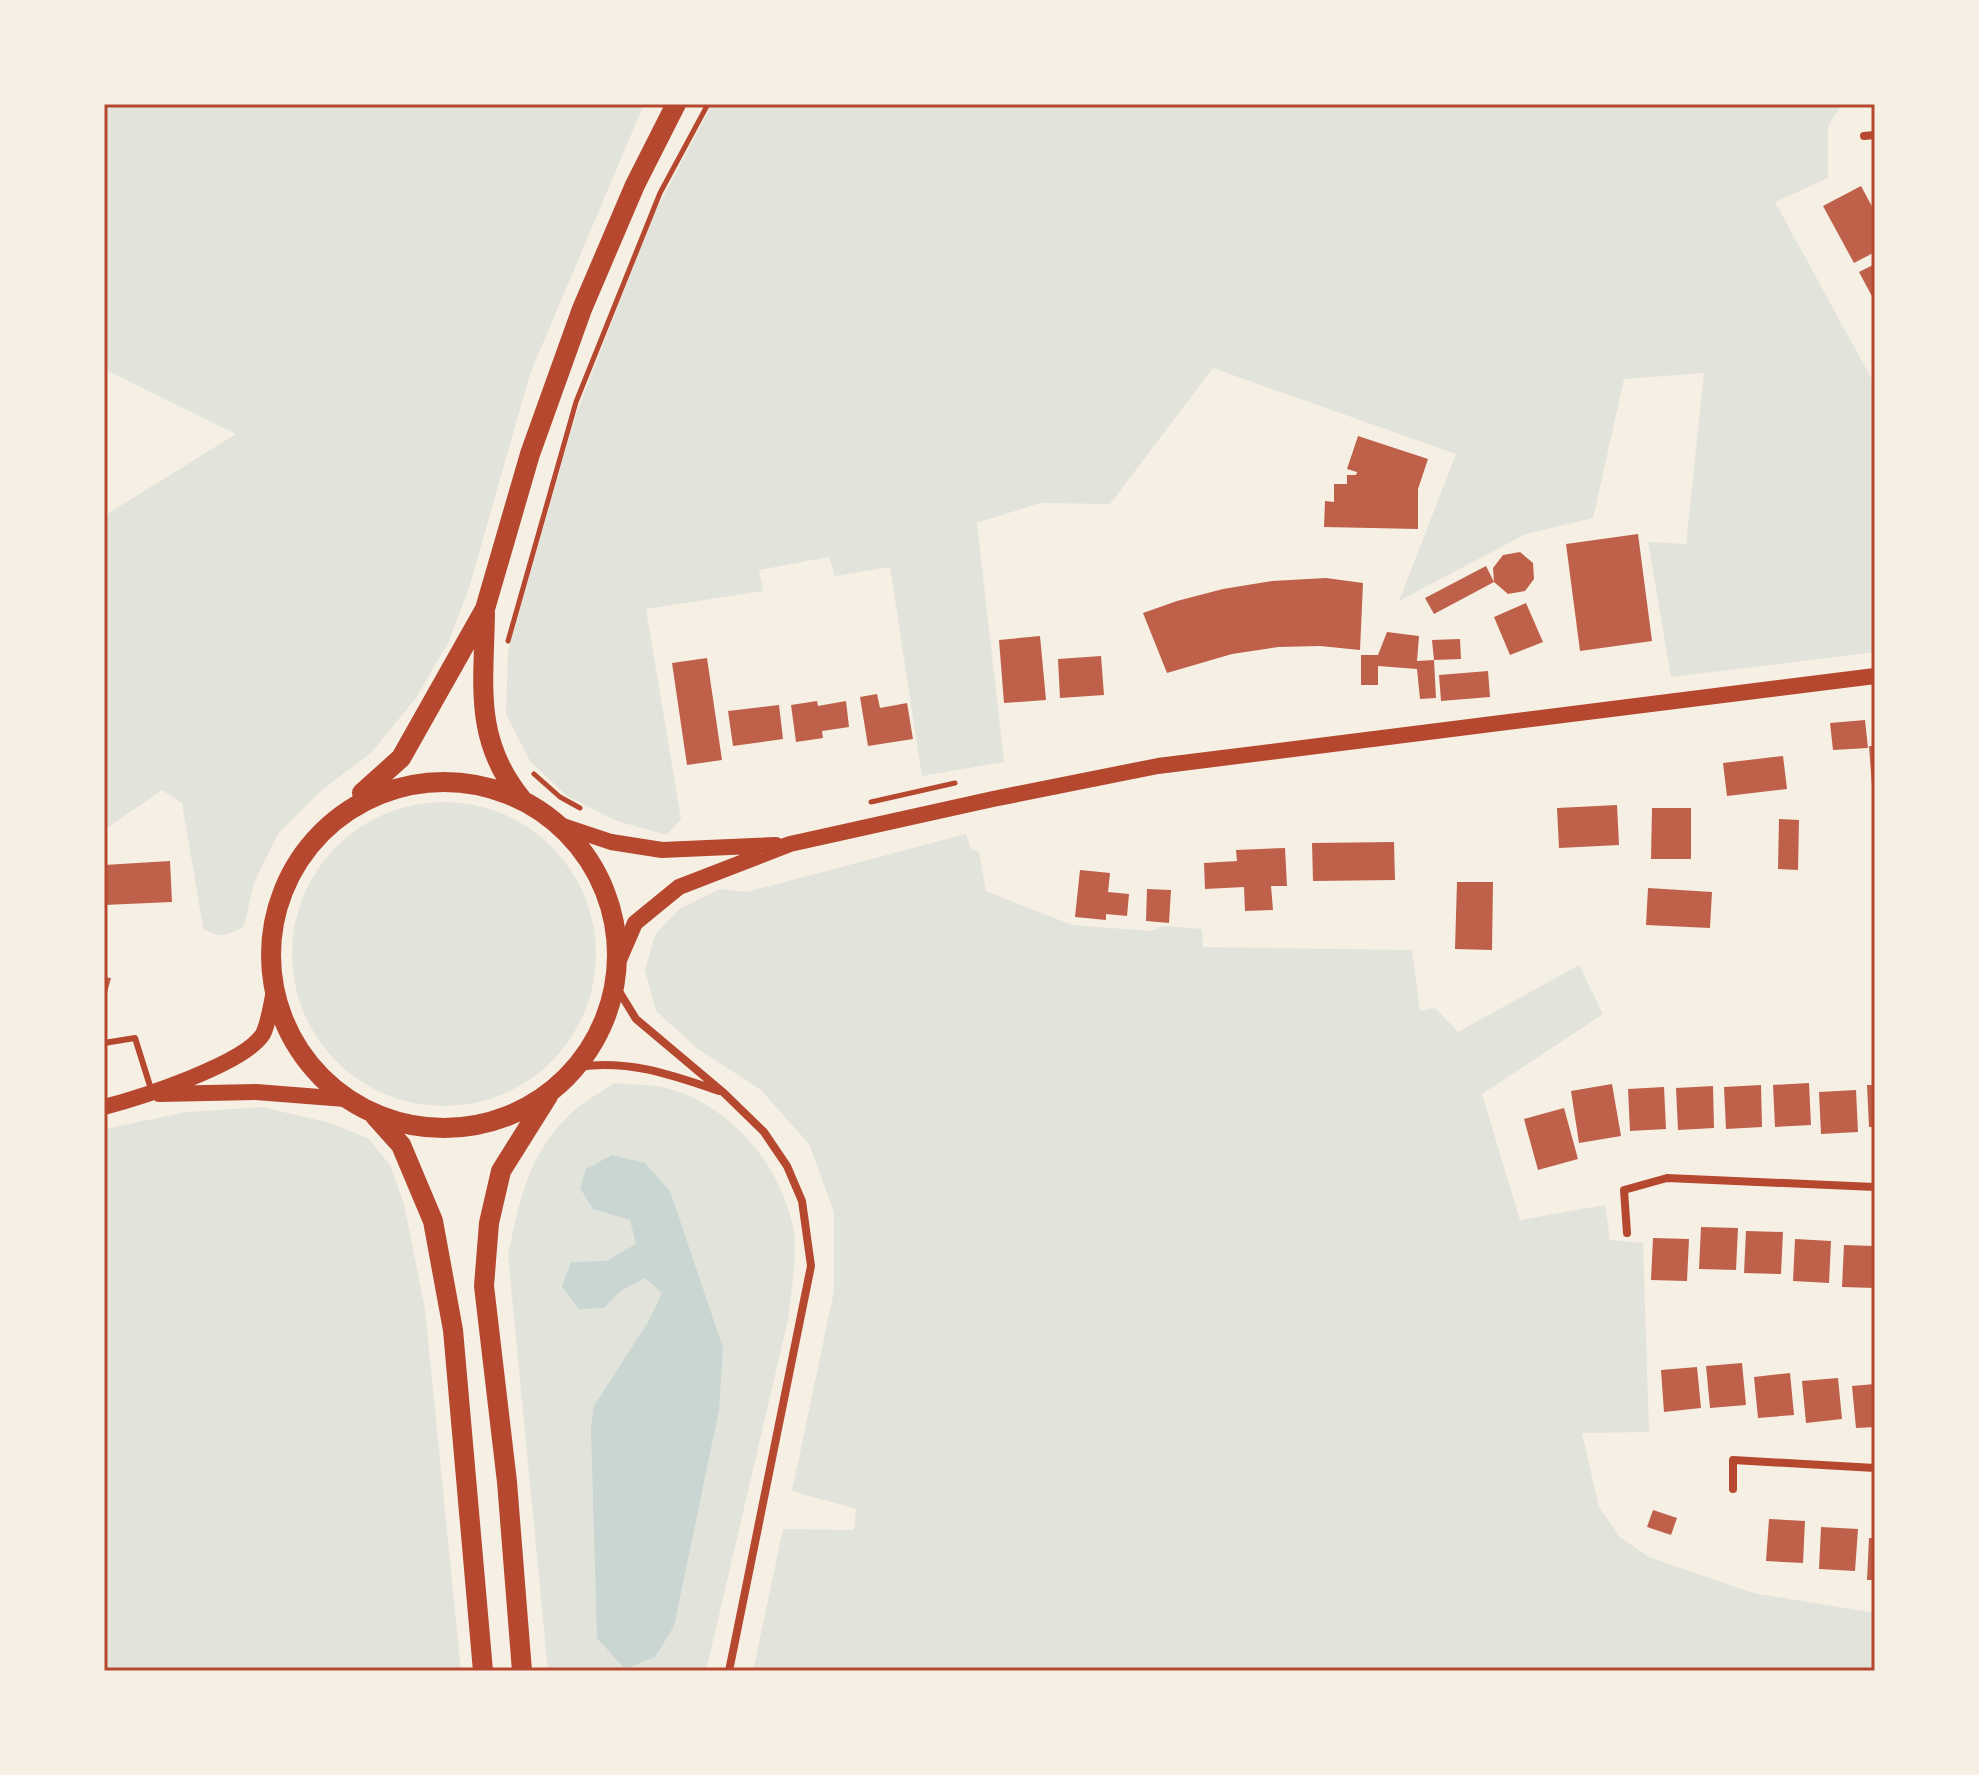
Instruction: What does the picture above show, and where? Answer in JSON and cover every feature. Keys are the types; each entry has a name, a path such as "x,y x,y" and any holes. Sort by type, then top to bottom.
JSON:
{"main road":[{"path":"104,1107 152,1094 238,1055 262,1035 274,991 272,943 280,898 313,838 401,758 485,609 530,454 582,309 635,185 676,104"},
{"path":"485,609 484,701 488,739 503,776 521,798 560,825 611,842 662,850 790,844"},
{"path":"619,960 635,923 679,887 790,844 1158,766 1875,676"},
{"path":"341,811 375,792 412,781 452,779 521,798"},
{"path":"522,1671 507,1482 484,1286 489,1223 501,1171 548,1096 578,1067 601,1028 617,988 619,960 608,904 584,857 560,825"},
{"path":"274,991 307,1057 345,1099 375,1116 431,1130 466,1129 501,1120 548,1096"},
{"path":"152,1094 256,1092 345,1099"},
{"path":"375,1116 401,1145 433,1221 453,1330 483,1671"}],"street":[{"path":"1864,136 1875,135"},
{"path":"617,988 636,1019 724,1093 764,1132 787,1166 802,1201 811,1266 729,1671"},
{"path":"578,1067 605,1063 664,1072 724,1093"},
{"path":"1627,1233 1624,1190 1667,1178 1875,1187"},
{"path":"1733,1489 1733,1460 1875,1468"}],"lane":[{"path":"104,1043 135,1038 152,1094"}],"path":[{"path":"506,650 576,402 660,193 708,104"},
{"path":"529,770 560,797 592,815"},
{"path":"868,803 970,780"}],"shaded area":[{"path":"104,104 644,104 530,374 470,585 448,643 416,698 371,753 322,790 278,834 254,883 244,926 223,935 203,928 182,803 162,790 104,830 104,516 236,434 104,369"},
{"path":"712,104 1842,104 1828,126 1828,178 1775,202 1875,385 1875,652 1671,677 1648,542 1686,544 1704,373 1624,379 1593,518 1526,534 1399,601 1456,454 1213,368 1110,504 1040,503 977,523 1004,762 922,776 890,567 835,576 829,557 759,570 763,591 646,609 681,819 667,835 617,821 567,796 530,761 506,714 508,651 575,417 653,216"},
{"path":"429,802 459,802 488,808 516,820 541,836 562,857 578,882 590,910 596,969 585,1012 571,1039 552,1062 529,1081 502,1095 459,1106 429,1106 400,1100 372,1088 347,1072 326,1051 310,1026 298,998 292,969 292,939 298,910 310,882 326,857 347,836 372,820 400,808"},
{"path":"966,834 971,849 979,852 986,891 1072,925 1151,931 1163,926 1202,929 1203,947 1412,950 1420,1011 1435,1008 1458,1032 1579,965 1603,1014 1482,1094 1520,1220 1605,1205 1610,1240 1643,1243 1649,1432 1582,1433 1599,1507 1620,1537 1649,1557 1753,1593 1875,1613 1875,1671 753,1671 783,1529 854,1530 856,1509 792,1491 834,1291 834,1212 809,1144 761,1090 698,1049 656,1011 645,970 655,935 679,909 720,889 747,892"},
{"path":"614,1083 663,1087 708,1106 728,1120 746,1136 774,1176 794,1233 794,1271 788,1320 706,1671 548,1671 508,1256 521,1199 543,1148 573,1111"},
{"path":"262,1107 330,1123 368,1138 390,1165 404,1204 425,1309 461,1671 104,1671 104,1129 187,1112"},
{"path":"612,1155 645,1163 670,1191 723,1348 719,1410 674,1626 655,1657 625,1669 597,1638 591,1429 594,1406 648,1322 662,1293 645,1278 620,1291 604,1308 579,1309 562,1287 571,1262 606,1261 636,1244 630,1220 593,1209 580,1188 586,1169"}],"building":[{"path":"1861,186 1875,212 1875,252 1854,263 1823,206"},
{"path":"1875,264 1875,302 1859,272"},
{"path":"1358,436 1428,459 1418,489 1418,529 1324,527 1325,501 1334,502 1334,484 1347,484 1347,475 1356,475 1357,472 1347,469"},
{"path":"1638,534 1652,641 1580,651 1566,544"},
{"path":"1520,552 1533,563 1534,579 1525,591 1508,594 1494,582 1493,568 1503,555"},
{"path":"1486,566 1494,582 1434,614 1425,598"},
{"path":"1326,578 1363,583 1360,650 1320,646 1278,647 1232,654 1167,673 1143,613 1223,589 1272,581"},
{"path":"1526,603 1543,642 1510,655 1494,617"},
{"path":"1387,632 1419,636 1417,661 1434,660 1436,698 1420,699 1417,669 1378,666 1378,685 1361,685 1361,655 1378,655"},
{"path":"1040,636 1046,700 1004,703 999,640"},
{"path":"1460,639 1461,659 1434,660 1432,640"},
{"path":"1101,656 1104,695 1060,698 1058,659"},
{"path":"707,658 722,760 687,765 672,663"},
{"path":"1488,671 1490,697 1441,701 1439,675"},
{"path":"877,694 880,708 907,703 913,739 868,746 860,697"},
{"path":"817,701 818,706 846,701 849,727 822,731 823,738 796,742 791,705"},
{"path":"779,705 783,739 733,746 728,711"},
{"path":"1865,720 1868,748 1833,750 1830,723"},
{"path":"1869,746 1875,746 1875,800 1873,800"},
{"path":"1783,756 1787,789 1727,796 1723,763"},
{"path":"1617,805 1619,845 1559,848 1557,808"},
{"path":"1652,808 1691,808 1691,859 1651,859"},
{"path":"1779,819 1799,820 1798,870 1778,869"},
{"path":"1394,842 1395,880 1313,881 1312,843"},
{"path":"1285,848 1287,886 1271,886 1273,910 1245,911 1244,887 1205,889 1204,863 1237,861 1236,850"},
{"path":"170,861 172,902 104,905 104,865"},
{"path":"1080,870 1110,873 1108,892 1129,894 1127,916 1106,914 1106,920 1075,917"},
{"path":"1457,882 1493,882 1492,950 1455,949"},
{"path":"1648,888 1712,892 1710,928 1646,925"},
{"path":"1147,889 1171,890 1169,923 1146,921"},
{"path":"104,977 111,978 105,1000 104,999"},
{"path":"1809,1083 1811,1125 1775,1127 1773,1085"},
{"path":"1612,1084 1621,1136 1579,1143 1571,1091"},
{"path":"1761,1085 1762,1127 1726,1129 1724,1087"},
{"path":"1867,1085 1875,1085 1875,1127 1869,1127"},
{"path":"1713,1086 1714,1128 1678,1130 1676,1088"},
{"path":"1664,1087 1666,1129 1630,1131 1628,1089"},
{"path":"1856,1090 1858,1132 1821,1134 1819,1092"},
{"path":"1564,1108 1578,1159 1538,1170 1524,1119"},
{"path":"1701,1227 1738,1228 1736,1270 1699,1269"},
{"path":"1746,1231 1783,1232 1781,1274 1744,1273"},
{"path":"1653,1238 1689,1239 1687,1281 1651,1280"},
{"path":"1795,1239 1831,1241 1829,1283 1793,1281"},
{"path":"1844,1245 1875,1246 1875,1288 1842,1287"},
{"path":"1742,1363 1746,1405 1710,1408 1706,1366"},
{"path":"1697,1367 1701,1408 1664,1412 1661,1370"},
{"path":"1790,1373 1794,1415 1758,1418 1754,1377"},
{"path":"1838,1378 1842,1419 1806,1423 1802,1381"},
{"path":"1875,1384 1875,1427 1856,1428 1852,1386"},
{"path":"1653,1510 1677,1518 1671,1535 1647,1527"},
{"path":"1769,1519 1805,1521 1803,1563 1766,1561"},
{"path":"1821,1527 1858,1529 1855,1571 1819,1569"},
{"path":"1869,1538 1875,1538 1875,1580 1867,1580"}]}
